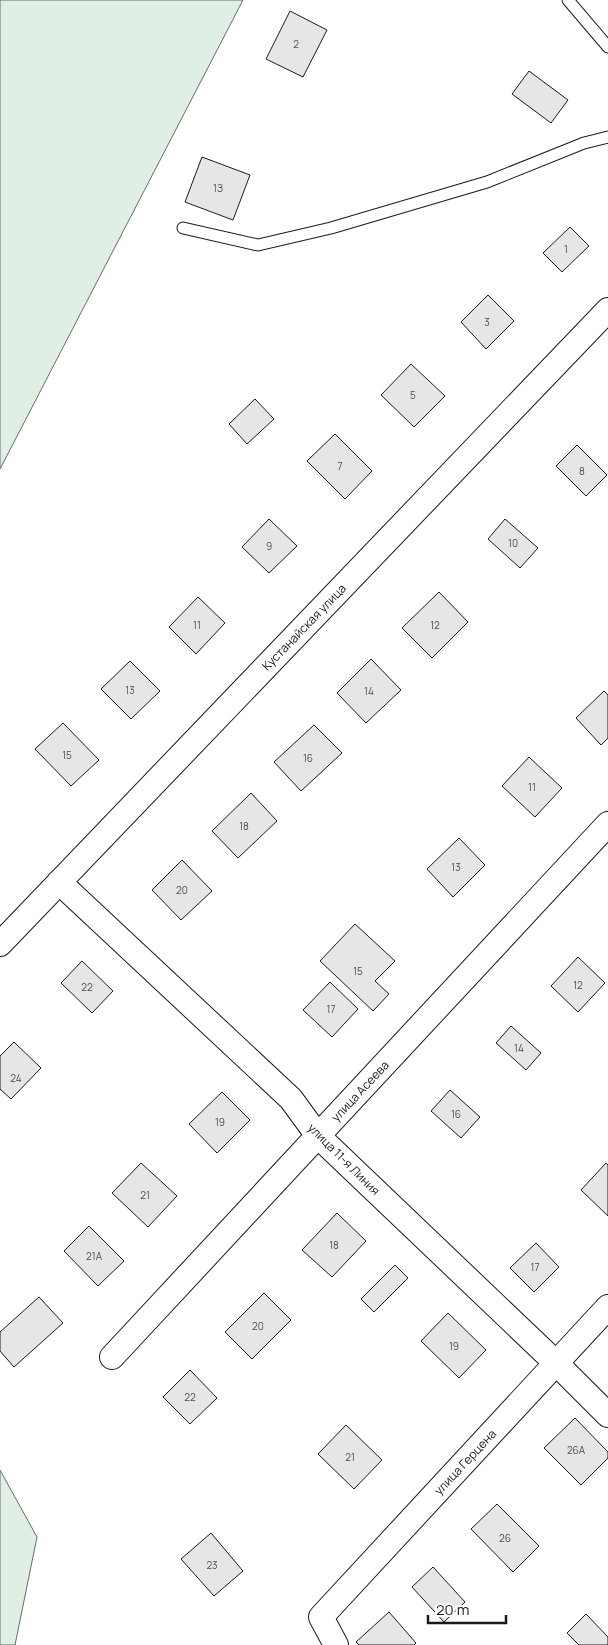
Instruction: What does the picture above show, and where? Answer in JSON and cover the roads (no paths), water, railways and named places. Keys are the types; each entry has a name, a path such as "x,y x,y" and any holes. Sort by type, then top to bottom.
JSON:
{"street":[{"name":"Кустанайская улица","path":"0,944 608,310"},
{"name":"улица Асеева","path":"112,1358 608,824"},
{"name":"улица 11-я Линия","path":"60,882 291,1099 318,1136 556,1363 608,1416"},
{"name":"улица Герцена","path":"336,1645 321,1617 608,1307"}],"lane":[{"path":"568,0 608,47"},
{"path":"183,228 258,245 331,228 487,182 584,143 608,137"}]}
